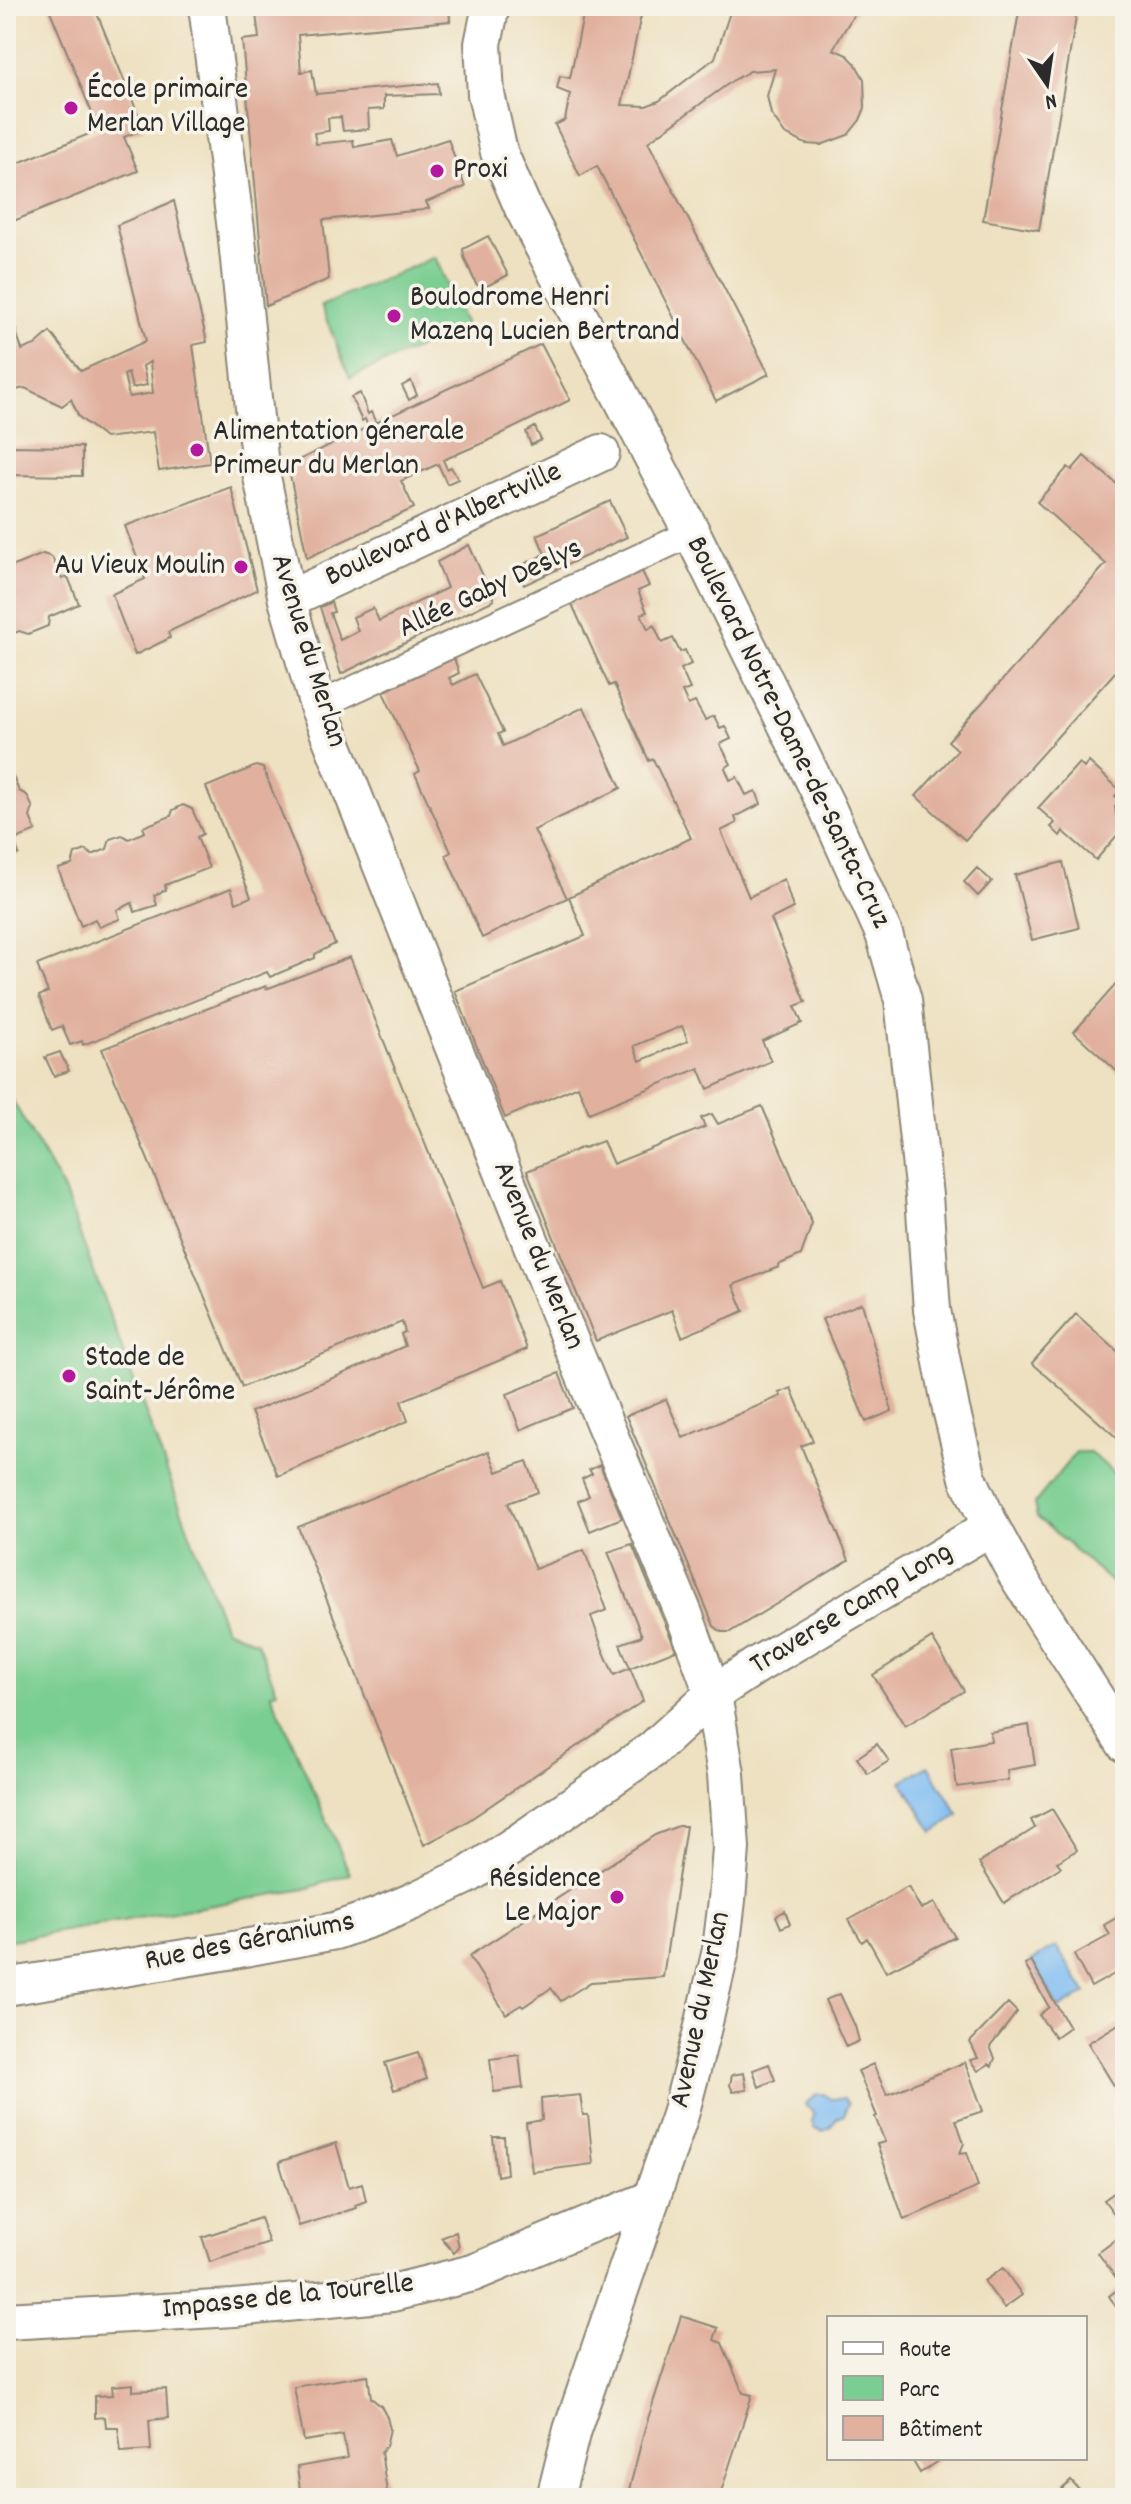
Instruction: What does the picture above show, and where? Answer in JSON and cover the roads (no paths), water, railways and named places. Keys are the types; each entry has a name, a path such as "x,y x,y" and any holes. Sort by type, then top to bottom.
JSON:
{"street":[{"name":"Avenue du Merlan","path":"207,6 236,230 260,467 287,600 318,706 570,1341 684,1614 713,1694 726,1774 731,1837 721,1950 680,2115 572,2430 555,2498"},
{"name":"Boulevard Notre-Dame-de-Santa-Cruz","path":"491,6 483,44 484,69 486,94 499,152 523,208 692,533 826,805 884,934 903,1000 924,1196 932,1310 968,1478 1015,1572 1125,1744"},
{"name":"Boulevard d'Albertville","path":"287,600 601,453"},
{"name":"Allée Gaby Deslys","path":"318,706 692,533"},
{"name":"Traverse Camp Long","path":"713,1694 991,1527"},
{"name":"Rue des Géraniums","path":"6,1987 320,1934 378,1916 468,1875 522,1840 652,1750 713,1694"},
{"name":"Impasse de la Tourelle","path":"6,2321 234,2308 392,2293 473,2273 651,2199"}],"water":[{"path":"928,1766 959,1815 933,1832 902,1781"},
{"path":"1056,1946 1086,1993 1059,2009 1031,1961"},
{"path":"818,2094 830,2099 844,2098 848,2104 844,2115 837,2118 829,2129 822,2131 814,2128 814,2113 805,2104"}],"place":[{"name":"École primaire Merlan Village","path":"71,108"},
{"name":"Proxi","path":"437,171"},
{"name":"Boulodrome Henri Mazenq Lucien Bertrand","path":"394,316"},
{"name":"Alimentation génerale Primeur du Merlan","path":"197,450"},
{"name":"Au Vieux Moulin","path":"241,567"},
{"name":"Stade de Saint-Jérôme","path":"69,1376"},
{"name":"Résidence Le Major","path":"617,1897"}]}
